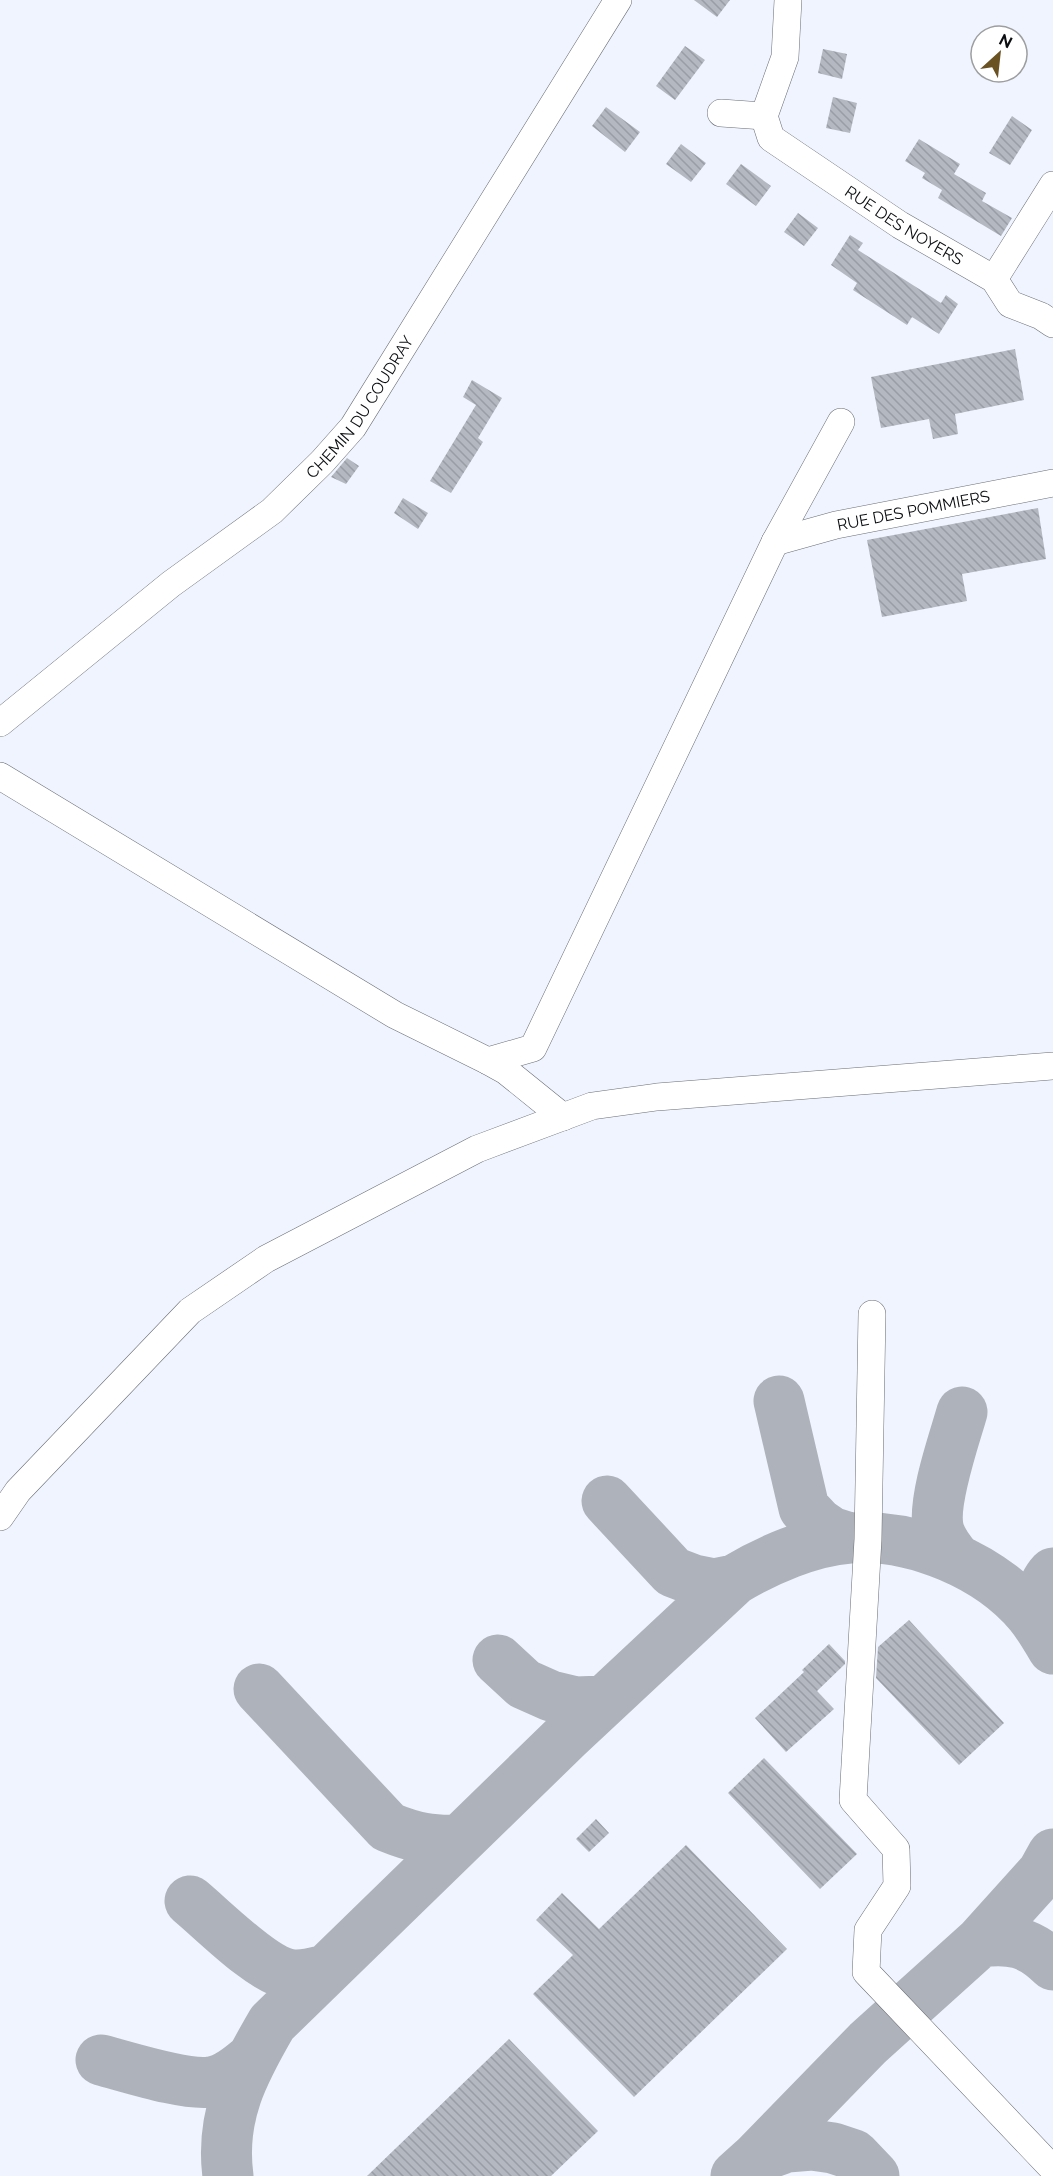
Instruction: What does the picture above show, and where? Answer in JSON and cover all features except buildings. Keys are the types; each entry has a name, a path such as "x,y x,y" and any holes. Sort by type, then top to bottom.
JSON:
{"street":[{"name":"CHEMIN DU COUDRAY","path":"0,723 171,584 272,511 322,462 353,427 618,0"},
{"path":"721,113 764,116 785,57 788,0"},
{"name":"RUE DES NOYERS","path":"764,116 771,138 900,225 994,279 1010,304 1041,316 1053,324"},
{"path":"994,279 1053,185"},
{"path":"488,1061 533,1048 775,542 841,423"},
{"name":"RUE DES POMMIERS","path":"775,542 837,525 1053,483"},
{"path":"0,776 395,1015 507,1071 563,1117"},
{"path":"0,1517 18,1491 190,1311 266,1259 477,1149 592,1106 657,1097 1053,1066"},
{"path":"872,1314 868,1539 853,1800 896,1849 897,1886 868,1930 866,1972 1053,2169"}],"taxiway":[{"path":"779,1401 804,1508 818,1523 831,1532 850,1538"},
{"path":"956,1559 941,1536 937,1515 945,1470 962,1412"},
{"path":"607,1501 673,1572 714,1584 734,1580"},
{"path":"228,2176 227,2134 236,2096 272,2023 567,1736 734,1580 761,1565 820,1543 850,1538 899,1541 949,1556 994,1581 1030,1614 1053,1649"},
{"path":"1044,1634 1041,1618 1042,1594 1053,1573"},
{"path":"498,1660 524,1684 551,1696 576,1702 604,1701"},
{"path":"259,1689 388,1827 423,1838 459,1840"},
{"path":"736,2176 868,2043 980,1942 1043,1872 1053,1854"},
{"path":"190,1901 251,1954 277,1970 298,1975 325,1970"},
{"path":"980,1942 1020,1943 1036,1951 1053,1965"},
{"path":"101,2060 157,2075 187,2081 211,2082 238,2069 252,2058"},
{"path":"756,2158 787,2147 812,2145 833,2148 854,2155 874,2176"}]}
